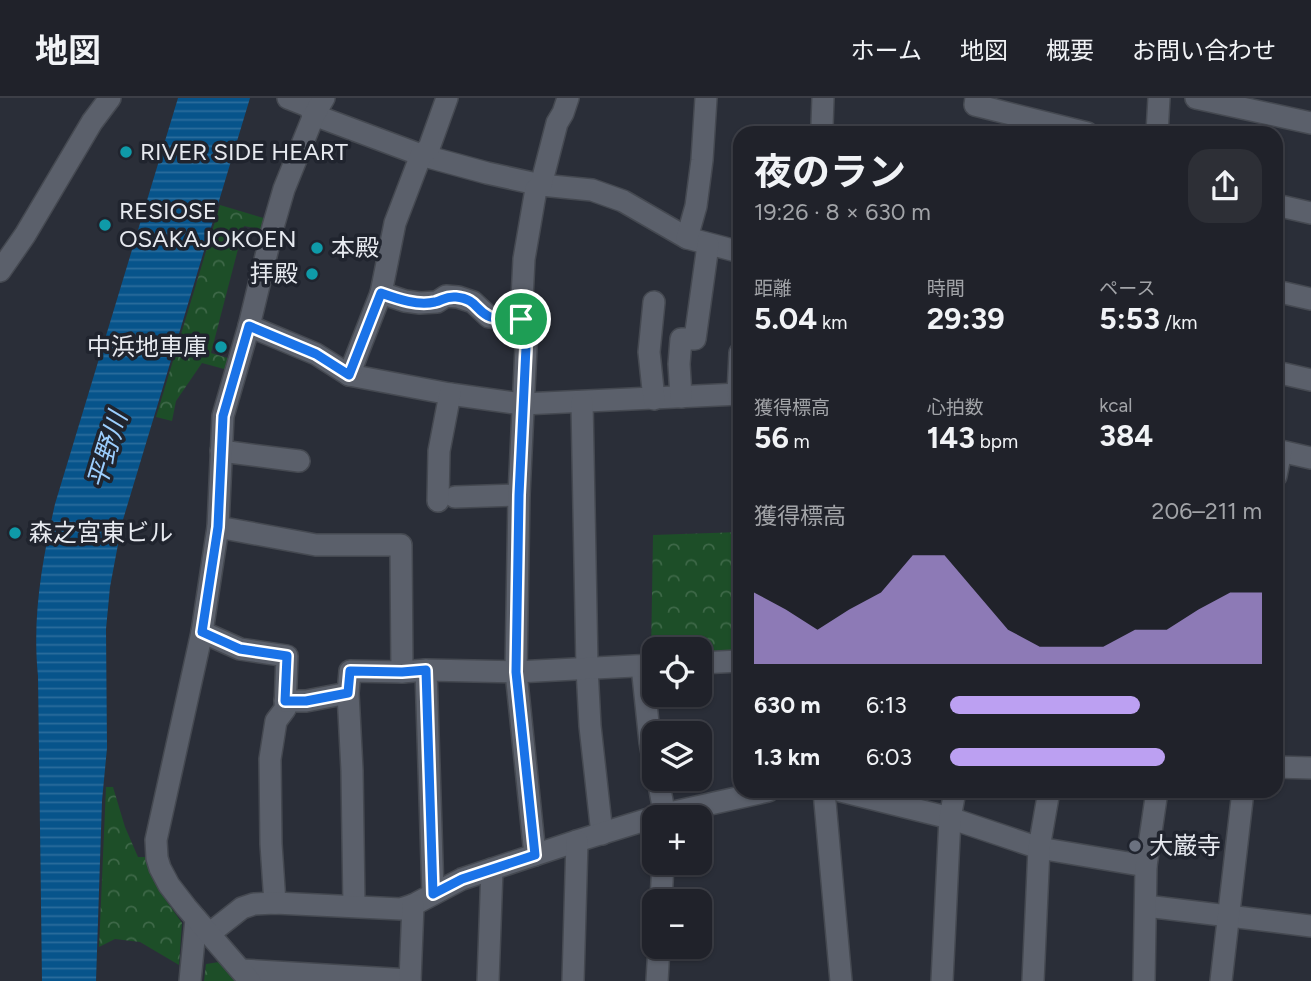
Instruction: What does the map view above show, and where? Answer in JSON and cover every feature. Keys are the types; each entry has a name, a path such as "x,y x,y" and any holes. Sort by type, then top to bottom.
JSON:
{"street":[{"path":"0,271 25,235 92,122 110,98"},
{"path":"288,98 309,106 319,106 421,155 487,173 541,184 592,190 623,201 687,238 733,250"},
{"path":"349,375 381,293 395,223 421,155 429,148 447,98"},
{"path":"535,855 516,672 519,495 527,326 521,319 524,259 536,189 541,184 557,123 568,98"},
{"path":"687,238 697,194 706,98"},
{"path":"822,126 823,98"},
{"path":"976,98 975,105 1059,126"},
{"path":"1157,126 1159,98"},
{"path":"1196,98 1311,123"},
{"path":"319,106 284,189 223,416 218,527 202,632 156,840 157,858 169,884 245,976 410,980 413,905"},
{"path":"1283,207 1311,213"},
{"path":"681,397 681,339 695,339 709,245"},
{"path":"381,293 420,303 437,302 446,296 458,297 472,302 489,317 521,319"},
{"path":"1283,293 1311,299"},
{"path":"654,302 649,352 654,399"},
{"path":"249,326 316,354 349,375 450,394 522,404 733,394"},
{"path":"1283,374 1311,380"},
{"path":"450,394 439,451 447,499 519,495"},
{"path":"582,402 587,668 590,726 602,834"},
{"path":"221,450 299,461"},
{"path":"1283,452 1311,458"},
{"path":"218,527 316,545 401,545 402,672"},
{"path":"202,632 240,649 287,656 285,709 276,721 270,759 275,903"},
{"path":"712,662 733,661"},
{"path":"354,906 348,693 350,671 516,672 642,665"},
{"path":"426,670 433,894"},
{"path":"285,701 306,701 348,693"},
{"path":"1283,767 1311,768"},
{"path":"708,805 738,798"},
{"path":"825,798 841,981"},
{"path":"869,798 950,818 1039,848 1146,866"},
{"path":"942,981 950,818 954,798"},
{"path":"1032,981 1039,848 1048,798"},
{"path":"1144,981 1146,866 1156,798"},
{"path":"1221,981 1242,798"},
{"path":"203,927 254,904 401,909 462,879 642,822"},
{"path":"573,981 577,841"},
{"path":"488,981 492,869"},
{"path":"1146,906 1311,926"},
{"path":"190,981 203,927"},
{"path":"657,981 658,959"}],"green space":[{"path":"220,205 267,219 264,230 244,226 211,353 231,359 228,370 202,363 176,401 172,421 156,417"},
{"path":"733,532 733,653 712,654 712,637 651,637 653,535"},
{"path":"106,787 113,787 125,827 138,857 146,857 160,882 158,889 182,923 179,965 140,942 115,939 99,947"},
{"path":"219,962 235,981 204,981 206,964"}],"water":[{"name":"平野川","path":"178,98 250,98 122,523 110,587 106,629 107,748 102,801 96,981 42,981 36,633 42,568 55,504"}],"place":[{"name":"RIVER SIDE HEART","path":"126,152"},
{"name":"RESIOSE OSAKAJOKOEN","path":"105,225"},
{"name":"本殿","path":"317,248"},
{"name":"拝殿","path":"312,274"},
{"name":"中浜地車庫","path":"221,347"},
{"name":"森之宮東ビル","path":"15,533"},
{"name":"大巌寺","path":"1135,846"}],"route":[{"path":"381,293 420,303 437,302 446,296 458,297 472,302 489,317 521,319 527,326 519,495 516,672 535,855 462,879 433,894 426,670 350,671 348,693 306,701 285,701 287,656 240,649 202,632 218,527 223,416 249,326 316,354 349,375 381,293"}]}
